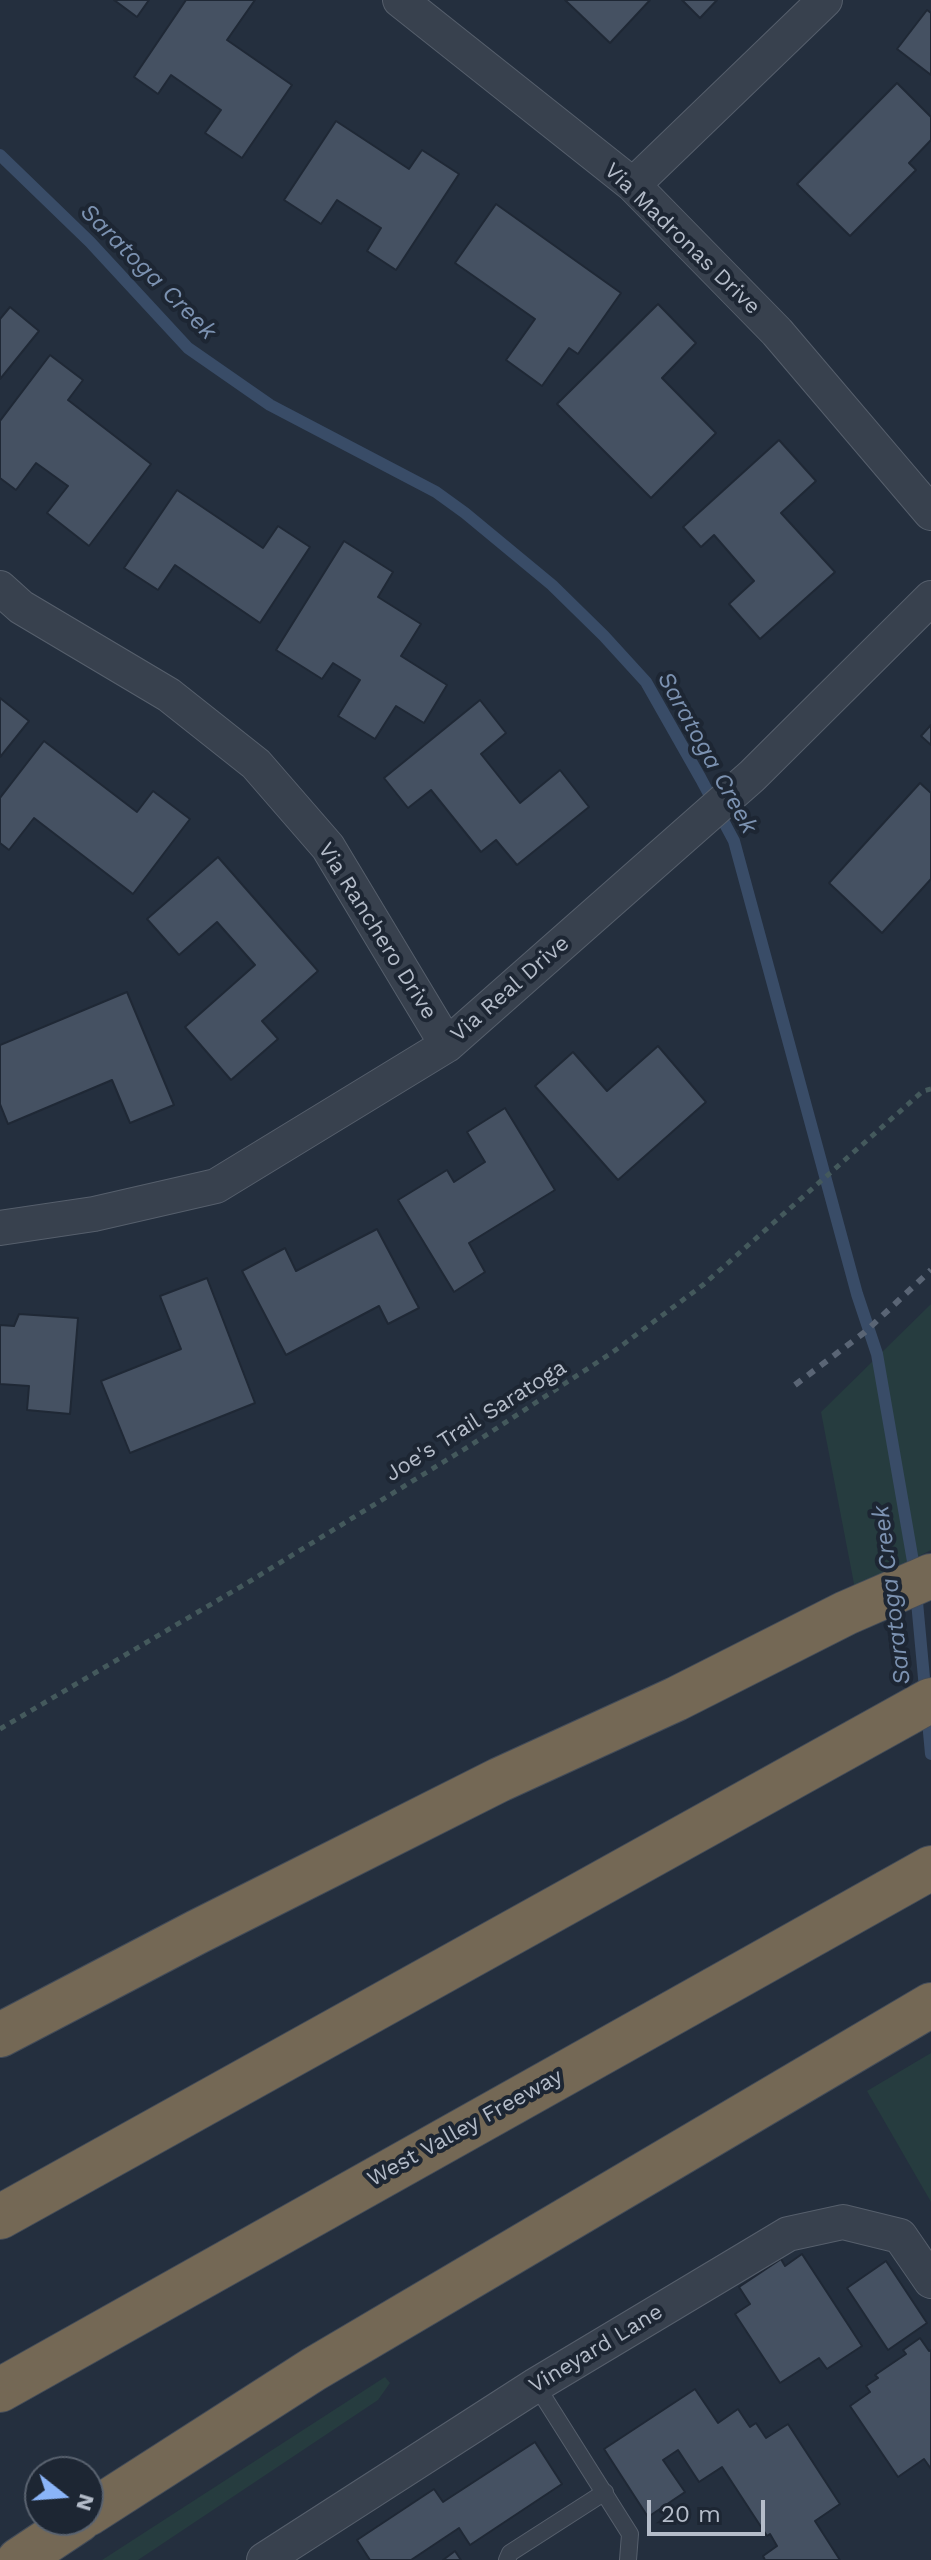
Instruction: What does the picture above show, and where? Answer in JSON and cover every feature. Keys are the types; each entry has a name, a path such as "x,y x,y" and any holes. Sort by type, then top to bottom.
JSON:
{"highway":[{"path":"0,2035 485,1787 676,1699 846,1613 931,1576"},
{"path":"0,2217 931,1700"},
{"name":"West Valley Freeway","path":"0,2390 931,1868"},
{"path":"104,2504 314,2369 931,2005"},
{"path":"19,2560 55,2536"}],"street":[{"name":"Via Madronas Drive","path":"400,0 633,185 777,332 931,513"},
{"path":"633,185 825,0"},
{"name":"Via Ranchero Drive","path":"0,588 21,607 169,695 256,764 328,847 447,1045"},
{"name":"Via Real Drive","path":"0,1228 94,1214 216,1186 447,1045 752,776 931,598"},
{"name":"Vineyard Lane","path":"264,2560 536,2385 788,2234 843,2222 900,2236 931,2281"}],"lane":[{"path":"536,2385 630,2534 628,2560"},
{"path":"507,2560 510,2553 605,2492"}],"path":[{"name":"Joe's Trail Saratoga","path":"0,1729 247,1583 613,1352 703,1285 923,1091 931,1089"}],"green space":[{"path":"931,1304 931,1550 855,1589 821,1412"},
{"path":"931,2053 931,2202 867,2091"},
{"path":"385,2377 390,2383 378,2400 138,2560 102,2560"}],"building":[{"path":"114,0 149,0 137,17"},
{"path":"186,0 255,0 227,40 292,85 242,158 205,133 221,110 171,75 158,94 134,77"},
{"path":"565,0 650,0 610,43"},
{"path":"682,0 717,0 700,18"},
{"path":"927,10 931,13 931,75 897,49"},
{"path":"897,83 931,117 931,140 909,163 916,170 850,236 797,184"},
{"path":"336,121 409,169 422,150 459,174 396,270 367,251 381,228 337,200 321,224 284,200"},
{"path":"496,204 621,293 578,354 569,348 542,386 506,360 535,319 455,263"},
{"path":"658,304 696,343 662,378 716,433 651,498 557,404"},
{"path":"10,307 39,331 0,379 0,319"},
{"path":"50,355 83,380 68,400 151,464 89,546 47,513 68,486 36,463 16,490 0,478 0,421"},
{"path":"779,440 816,481 781,513 835,572 760,639 729,604 754,581 714,535 701,547 683,527"},
{"path":"177,490 263,548 278,526 310,547 260,623 175,565 158,590 124,568"},
{"path":"344,541 393,572 378,597 421,624 401,656 447,685 424,723 396,706 375,739 338,716 360,680 333,663 322,679 276,650"},
{"path":"0,698 29,721 0,757"},
{"path":"480,700 506,733 481,754 520,803 560,770 589,807 517,865 496,840 481,852 431,790 408,808 384,778"},
{"path":"931,725 931,745 921,736"},
{"path":"44,741 137,812 153,791 190,819 133,894 34,818 9,850 0,843 0,798"},
{"path":"920,783 931,793 931,879 882,933 829,883"},
{"path":"218,857 318,971 262,1021 278,1039 231,1080 185,1027 255,965 217,922 179,955 147,919"},
{"path":"127,992 174,1105 130,1123 112,1080 8,1124 0,1104 0,1045"},
{"path":"658,1046 706,1102 618,1180 535,1086 573,1052 607,1091"},
{"path":"505,1108 555,1190 469,1243 485,1272 454,1292 398,1200 447,1170 454,1182 485,1162 467,1132"},
{"path":"377,1229 419,1308 388,1324 379,1306 286,1355 242,1271 285,1248 296,1271"},
{"path":"207,1278 255,1403 130,1453 101,1381 181,1349 160,1296"},
{"path":"19,1314 78,1318 70,1414 27,1410 29,1386 0,1384 0,1325 14,1326"},
{"path":"802,2254 862,2346 827,2369 819,2358 780,2383 735,2314 750,2304 739,2287 781,2259 785,2266"},
{"path":"886,2261 927,2323 888,2350 847,2288"},
{"path":"920,2338 931,2350 931,2469 924,2459 898,2477 850,2406 870,2392 866,2386 878,2378 875,2375 906,2354 903,2350"},
{"path":"695,2389 718,2423 738,2409 750,2427 756,2423 766,2438 788,2424 840,2504 815,2521 840,2560 765,2560 763,2556 777,2546 770,2534 767,2536 722,2467 699,2482 678,2450 663,2460 685,2492 648,2517 604,2449"},
{"path":"535,2442 562,2484 470,2545 459,2528 411,2560 370,2560 357,2540 434,2489 443,2502"},
{"path":"455,2551 461,2560 443,2560"}],"waterway":[{"name":"Saratoga Creek","path":"0,155 90,242 188,348 270,405 436,492 465,513 552,585 646,682 734,841 857,1294 877,1354 915,1573"},
{"name":"Saratoga Creek","path":"916,1591 931,1754"}],"railway":[{"path":"795,1385 865,1332 931,1270"}]}
